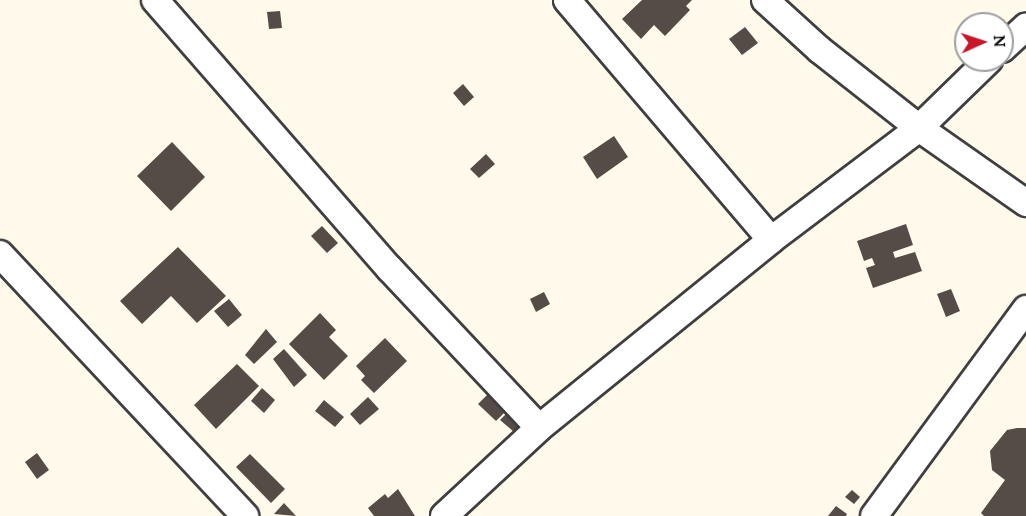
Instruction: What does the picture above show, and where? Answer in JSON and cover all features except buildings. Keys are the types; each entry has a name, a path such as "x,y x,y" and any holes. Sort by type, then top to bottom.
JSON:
{"street":[{"path":"155,0 389,268 539,428"},
{"path":"567,0 771,240"},
{"path":"765,0 820,50 919,128 1026,203"},
{"path":"1014,38 1026,27"},
{"path":"444,516 539,428 771,240 919,128 977,72"},
{"path":"0,254 245,516"},
{"path":"874,516 1026,309"}]}
